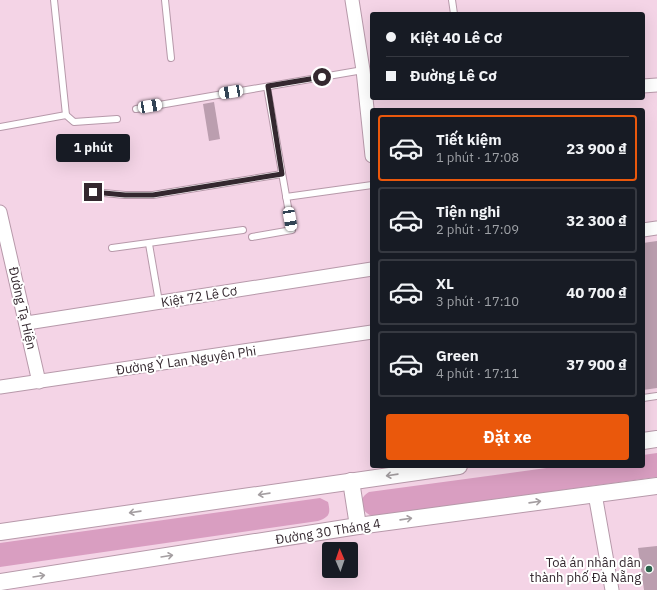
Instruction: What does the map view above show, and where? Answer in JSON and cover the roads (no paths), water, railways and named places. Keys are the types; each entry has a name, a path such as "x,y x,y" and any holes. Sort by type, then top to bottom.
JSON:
{"street":[{"path":"352,0 363,70 370,137"},
{"path":"645,86 657,85"},
{"name":"Đường Tạ Hiện","path":"0,212 39,382"},
{"path":"645,230 657,228"},
{"name":"Kiệt 72 Lê Cơ","path":"26,322 370,269"},
{"name":"Đường Ỷ Lan Nguyên Phi","path":"0,387 370,332"},
{"path":"645,441 657,440"},
{"path":"0,532 445,468"},
{"path":"351,481 358,526"},
{"name":"Đường 30 Tháng 4","path":"0,582 358,526 657,486"},
{"path":"595,494 612,590"}],"lane":[{"path":"54,0 66,115 74,122 117,119"},
{"path":"165,0 171,58"},
{"path":"452,0 454,12"},
{"path":"136,109 363,70"},
{"path":"252,237 292,230 268,86"},
{"path":"0,126 66,115"},
{"path":"93,192 125,195 153,195 282,174"},
{"path":"286,197 370,184"},
{"path":"112,248 150,244 243,230"},
{"path":"150,244 159,302"},
{"path":"645,398 657,396"}],"place":[{"name":"Toà án nhân dân thành phố Đà Nẵng","path":"649,569"}]}
